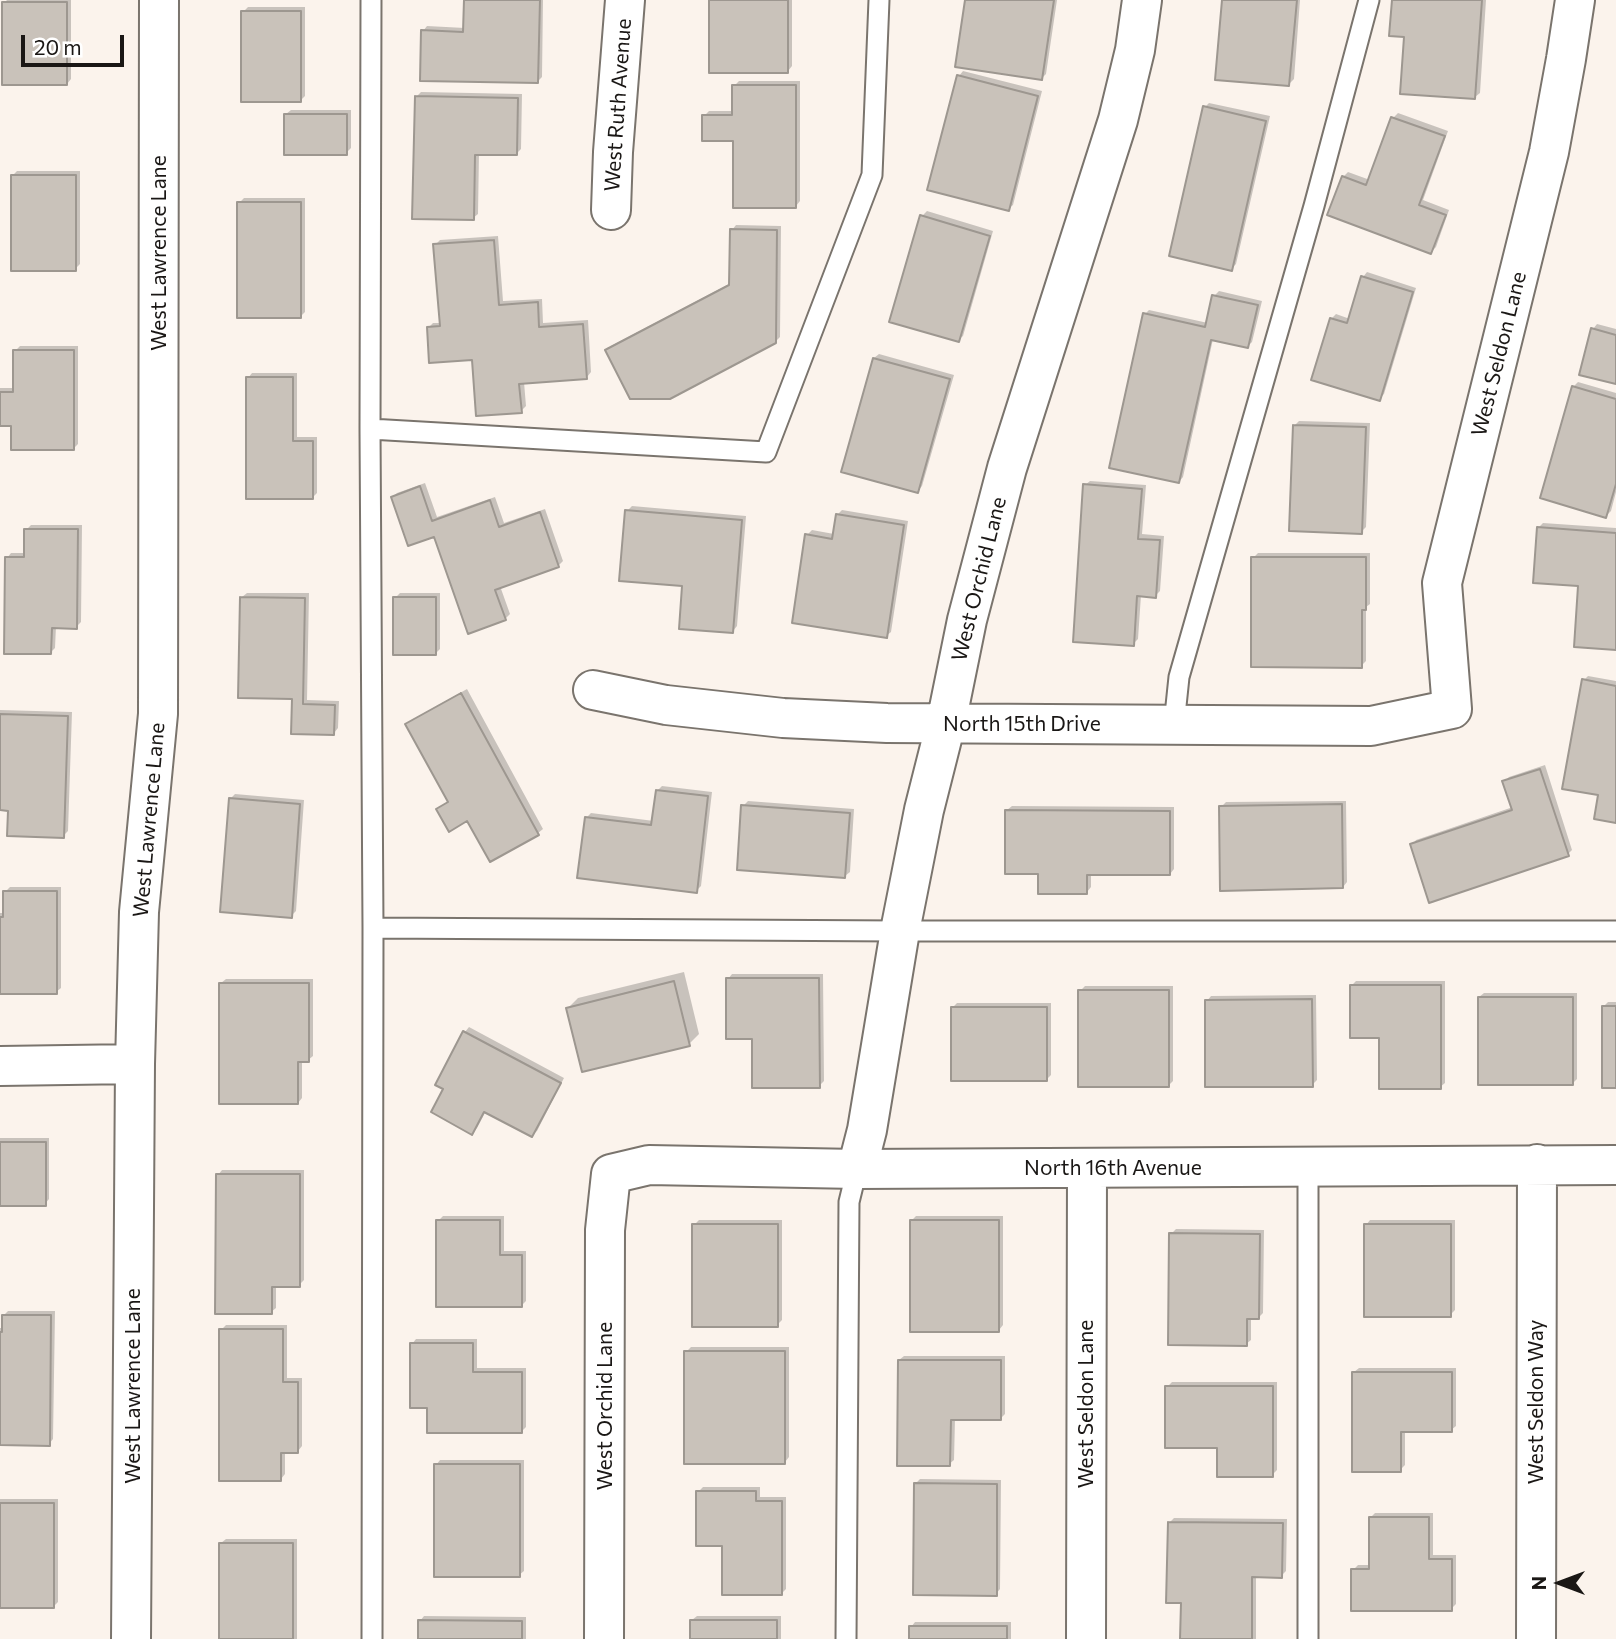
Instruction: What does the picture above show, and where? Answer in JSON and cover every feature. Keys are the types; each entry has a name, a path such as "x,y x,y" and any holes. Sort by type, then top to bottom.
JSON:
{"street":[{"name":"West Lawrence Lane","path":"131,1639 135,1064 139,912 158,714 159,0"},
{"name":"West Ruth Avenue","path":"611,211 625,0"},
{"name":"West Orchid Lane","path":"858,1168 924,810 946,723 967,621 1007,468 1118,120 1135,50 1142,0"},
{"name":"West Seldon Lane","path":"1452,709 1442,583 1549,152 1575,0"},
{"name":"North 15th Drive","path":"593,690 666,705 783,718 887,723 1371,726 1452,709"},
{"path":"0,1066 135,1064"},
{"name":"West Seldon Way","path":"1536,1639 1537,1164"},
{"name":"North 16th Avenue","path":"611,1174 649,1165 858,1168 1616,1165"},
{"name":"West Seldon Lane","path":"1086,1639 1087,1168"},
{"name":"West Orchid Lane","path":"604,1639 605,1230 611,1174"}],"lane":[{"path":"371,0 372,1639"},
{"path":"370,429 766,452 872,174 879,0"},
{"path":"1174,725 1179,677 1314,206 1368,0"},
{"path":"373,928 900,931 1616,930"},
{"path":"1308,1167 1308,1639"},
{"path":"846,1639 849,1202 858,1168"}],"building":[{"path":"464,0 540,0 538,83 420,81 421,30 463,32"},
{"path":"709,0 788,0 788,73 709,73"},
{"path":"965,0 1054,0 1042,80 955,67"},
{"path":"1222,0 1297,0 1289,86 1215,80"},
{"path":"1392,0 1482,0 1475,99 1400,94 1404,37 1389,36"},
{"path":"2,2 67,2 67,85 2,85"},
{"path":"241,11 301,11 301,102 241,102"},
{"path":"957,75 1038,96 1009,211 927,190"},
{"path":"732,85 796,85 796,208 733,208 733,141 702,141 702,115 732,115"},
{"path":"415,96 518,98 517,155 475,155 474,220 412,219"},
{"path":"1203,106 1266,121 1232,271 1169,256"},
{"path":"284,114 347,114 347,155 284,155"},
{"path":"1391,117 1445,136 1419,205 1446,215 1431,254 1327,215 1342,176 1366,185"},
{"path":"11,175 76,175 76,271 11,271"},
{"path":"237,202 301,202 301,318 237,318"},
{"path":"920,215 990,236 959,342 889,322"},
{"path":"730,229 777,230 776,343 670,399 630,399 605,350 729,285"},
{"path":"494,240 499,305 538,302 539,327 583,324 587,379 519,384 522,413 476,416 472,360 429,363 427,327 440,326 433,244"},
{"path":"1361,276 1413,292 1380,401 1311,380 1330,318 1347,323"},
{"path":"1212,295 1258,305 1248,348 1211,340 1179,483 1109,468 1143,313 1205,327"},
{"path":"1591,328 1616,335 1616,384 1579,375"},
{"path":"13,350 74,350 74,450 11,450 11,426 0,426 0,392 13,392"},
{"path":"873,358 950,379 918,493 841,472"},
{"path":"246,377 293,377 293,441 313,441 313,499 246,499"},
{"path":"1572,386 1616,399 1616,484 1606,518 1540,498"},
{"path":"1293,425 1366,427 1362,534 1289,531"},
{"path":"1083,484 1142,489 1138,539 1160,540 1156,598 1137,596 1134,646 1073,642"},
{"path":"420,486 432,521 490,500 499,527 540,512 559,567 495,590 506,620 468,634 434,537 408,546 391,497"},
{"path":"625,510 742,520 733,633 679,629 682,586 619,581"},
{"path":"836,514 904,525 887,638 792,623 805,534 832,539"},
{"path":"1537,527 1616,533 1616,650 1574,647 1578,586 1533,583"},
{"path":"24,529 78,529 77,629 52,628 51,654 4,654 5,557 24,557"},
{"path":"1251,557 1366,557 1362,668 1251,667"},
{"path":"240,597 305,598 303,704 335,705 334,735 291,734 292,699 238,698"},
{"path":"393,597 436,597 436,655 393,655"},
{"path":"1582,679 1616,686 1616,823 1594,819 1598,795 1562,789"},
{"path":"461,693 539,835 490,862 467,821 449,832 436,809 448,802 405,724"},
{"path":"0,714 68,716 64,838 7,836 8,811 0,810"},
{"path":"1540,769 1569,856 1429,903 1410,844 1512,810 1502,781"},
{"path":"656,790 708,796 697,893 577,878 585,817 651,825"},
{"path":"229,798 300,804 292,918 220,912"},
{"path":"1342,804 1343,888 1220,891 1219,806"},
{"path":"741,805 850,813 845,878 737,870"},
{"path":"1005,810 1170,811 1170,875 1087,875 1087,894 1038,894 1038,874 1005,874"},
{"path":"3,891 57,891 57,994 0,994 0,917 3,917"},
{"path":"726,978 819,978 820,1088 752,1088 752,1039 726,1039"},
{"path":"674,981 690,1046 582,1072 566,1008"},
{"path":"219,983 309,983 309,1062 298,1062 298,1104 219,1104"},
{"path":"1350,985 1441,985 1441,1089 1379,1089 1379,1038 1350,1038"},
{"path":"1078,990 1169,990 1169,1087 1078,1087"},
{"path":"1478,997 1573,997 1573,1085 1478,1085"},
{"path":"1312,999 1313,1087 1205,1087 1205,1000"},
{"path":"1602,1006 1616,1006 1616,1088 1602,1088"},
{"path":"951,1007 1047,1007 1047,1081 951,1081"},
{"path":"463,1031 561,1083 532,1137 484,1112 472,1135 431,1112 443,1089 435,1085"},
{"path":"0,1142 46,1142 46,1206 0,1206"},
{"path":"216,1174 300,1174 300,1287 272,1287 272,1314 215,1314"},
{"path":"436,1220 500,1220 500,1255 522,1255 522,1307 436,1307"},
{"path":"910,1220 999,1220 999,1332 910,1332"},
{"path":"692,1224 778,1224 778,1327 692,1327"},
{"path":"1364,1224 1451,1224 1451,1317 1364,1317"},
{"path":"1169,1233 1260,1234 1259,1319 1247,1319 1247,1346 1168,1345"},
{"path":"2,1315 51,1315 50,1446 0,1445"},
{"path":"219,1329 283,1329 283,1382 298,1382 298,1453 281,1453 281,1481 219,1481"},
{"path":"410,1343 473,1343 473,1372 522,1372 522,1433 427,1433 427,1408 410,1408"},
{"path":"684,1351 785,1351 785,1464 684,1464"},
{"path":"898,1360 1001,1360 1001,1420 951,1420 950,1466 897,1466"},
{"path":"1352,1372 1452,1372 1452,1432 1401,1432 1401,1472 1352,1472"},
{"path":"1165,1386 1273,1386 1273,1477 1217,1477 1217,1448 1165,1448"},
{"path":"434,1464 520,1464 520,1577 434,1577"},
{"path":"914,1483 997,1484 997,1596 913,1595"},
{"path":"696,1491 756,1491 756,1501 782,1501 782,1595 722,1595 722,1546 696,1546"},
{"path":"0,1503 54,1503 54,1608 0,1608"},
{"path":"1369,1517 1429,1517 1429,1559 1452,1559 1452,1611 1351,1611 1351,1569 1369,1569"},
{"path":"1168,1522 1283,1523 1282,1578 1252,1577 1252,1639 1180,1639 1181,1603 1166,1603"},
{"path":"219,1543 293,1543 293,1639 219,1639"},
{"path":"418,1620 522,1621 522,1639 418,1639"},
{"path":"690,1620 777,1620 777,1639 690,1639"},
{"path":"909,1626 1007,1626 1007,1639 909,1639"}]}
